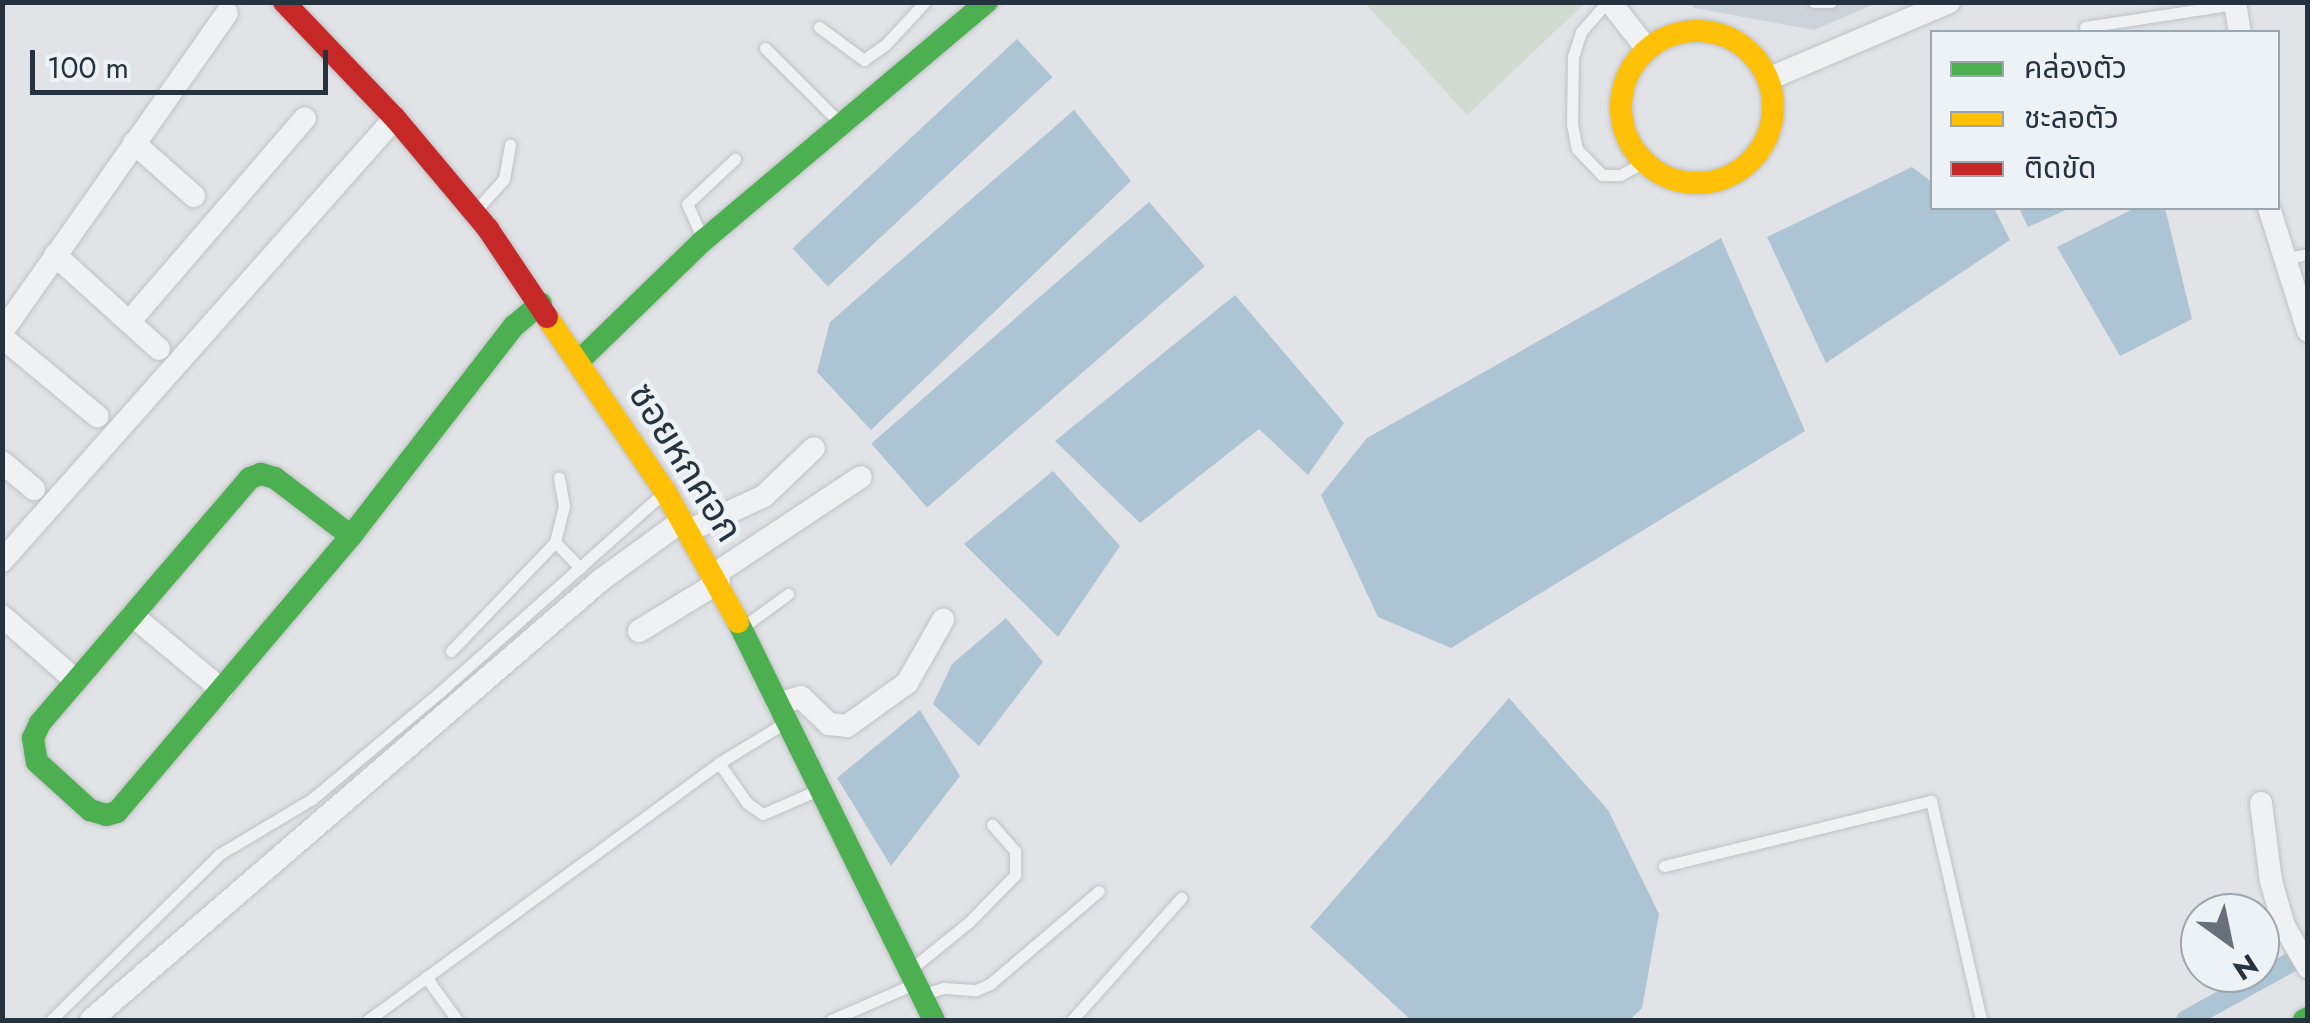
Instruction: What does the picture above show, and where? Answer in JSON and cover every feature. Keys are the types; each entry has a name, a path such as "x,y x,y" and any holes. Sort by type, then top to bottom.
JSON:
{"street":[{"name":"ซอยหกศอก","path":"284,2 383,132 474,212 528,314 580,360 660,496 673,530 714,581 742,628 812,793 934,1020"},
{"path":"580,360 704,240 987,2"},
{"path":"1609,2 1648,48"},
{"path":"1768,79 1918,9 1950,2"},
{"path":"2235,3 2240,30"},
{"path":"97,416 2,335 227,13"},
{"path":"1687,31 1716,33 1753,55 1768,79 1771,122 1760,149 1739,170 1697,183 1668,178 1644,162 1628,139 1620,112 1630,71 1648,48 1687,31"},
{"path":"129,322 305,118"},
{"path":"2,561 383,132"},
{"path":"134,144 194,196"},
{"path":"2270,210 2282,259 2308,330"},
{"path":"55,255 159,350"},
{"path":"352,536 275,478 261,474 250,478 40,724 33,751 49,777 90,810 106,815 117,812 352,536 528,314"},
{"path":"91,1020 673,530 764,496 814,448"},
{"path":"2,462 34,489"},
{"path":"640,631 686,603 861,477"},
{"path":"132,615 222,690"},
{"path":"2,616 75,680"},
{"path":"780,718 800,697 829,724 847,726 907,684 943,620"},
{"path":"2261,803 2270,881 2284,926 2308,967"}],"lane":[{"path":"819,27 856,58 870,57 925,2"},
{"path":"1609,2 1582,32 1572,56 1568,89 1577,148 1602,175 1620,175 1644,162"},
{"path":"1814,2 1831,2"},
{"path":"2085,27 2235,3"},
{"path":"886,45 908,72"},
{"path":"766,48 843,126"},
{"path":"474,212 504,179 510,145"},
{"path":"704,240 687,204 735,159"},
{"path":"2282,259 2308,254"},
{"path":"451,651 556,542 564,506 559,478"},
{"path":"51,1020 220,854 312,799 660,496"},
{"path":"556,542 580,568"},
{"path":"742,628 788,594"},
{"path":"368,1020 754,741 780,718"},
{"path":"719,764 754,810 763,814 812,793"},
{"path":"1664,866 1930,801 1981,1020"},
{"path":"831,1020 912,985 1016,875 1015,851 992,825"},
{"path":"912,985 976,990 990,984 1099,891"},
{"path":"1072,1020 1182,898"},
{"path":"426,977 457,1020"}],"shaded area":[{"path":"1365,2 1586,2 1467,115 1365,3"},
{"path":"1690,3 1877,3 1814,30 1694,8"}],"water":[{"path":"1017,39 1052,77 828,286 792,248"},
{"path":"1074,110 1131,181 871,430 817,372 830,322"},
{"path":"1912,167 1930,180 1930,210 1995,210 2010,240 1826,363 1767,237"},
{"path":"1149,202 1205,266 927,508 871,443"},
{"path":"2020,210 2066,210 2028,227"},
{"path":"2131,210 2165,210 2192,319 2120,356 2057,247"},
{"path":"1721,238 1805,431 1451,648 1378,617 1321,495 1367,438"},
{"path":"1235,295 1344,423 1308,475 1259,429 1140,523 1055,441"},
{"path":"1053,471 1120,546 1058,637 964,544"},
{"path":"1006,618 1043,662 979,746 933,704 952,664"},
{"path":"1509,698 1608,810 1659,914 1642,1008 1630,1020 1411,1020 1310,927"},
{"path":"920,710 960,776 891,866 837,778"}],"waterway":[{"path":"2186,1020 2308,953"}],"traffic: fast":[{"path":"580,360 704,240 987,2"},
{"path":"351,536 275,478 261,474 250,478 40,723 33,738 37,762 90,810 106,815 117,812 351,536 514,326 541,303"},
{"path":"738,622 934,1020"},
{"path":"2304,1020 2308,1018"}],"traffic: slow":[{"path":"1697,31 1726,37 1751,53 1767,78 1773,107 1767,136 1751,161 1726,177 1697,183 1668,177 1643,161 1627,136 1621,107 1627,78 1643,53 1668,37 1697,31"},
{"path":"547,317 665,491 738,622"}],"traffic: jam":[{"path":"284,2 395,118 488,229 547,317"}]}
